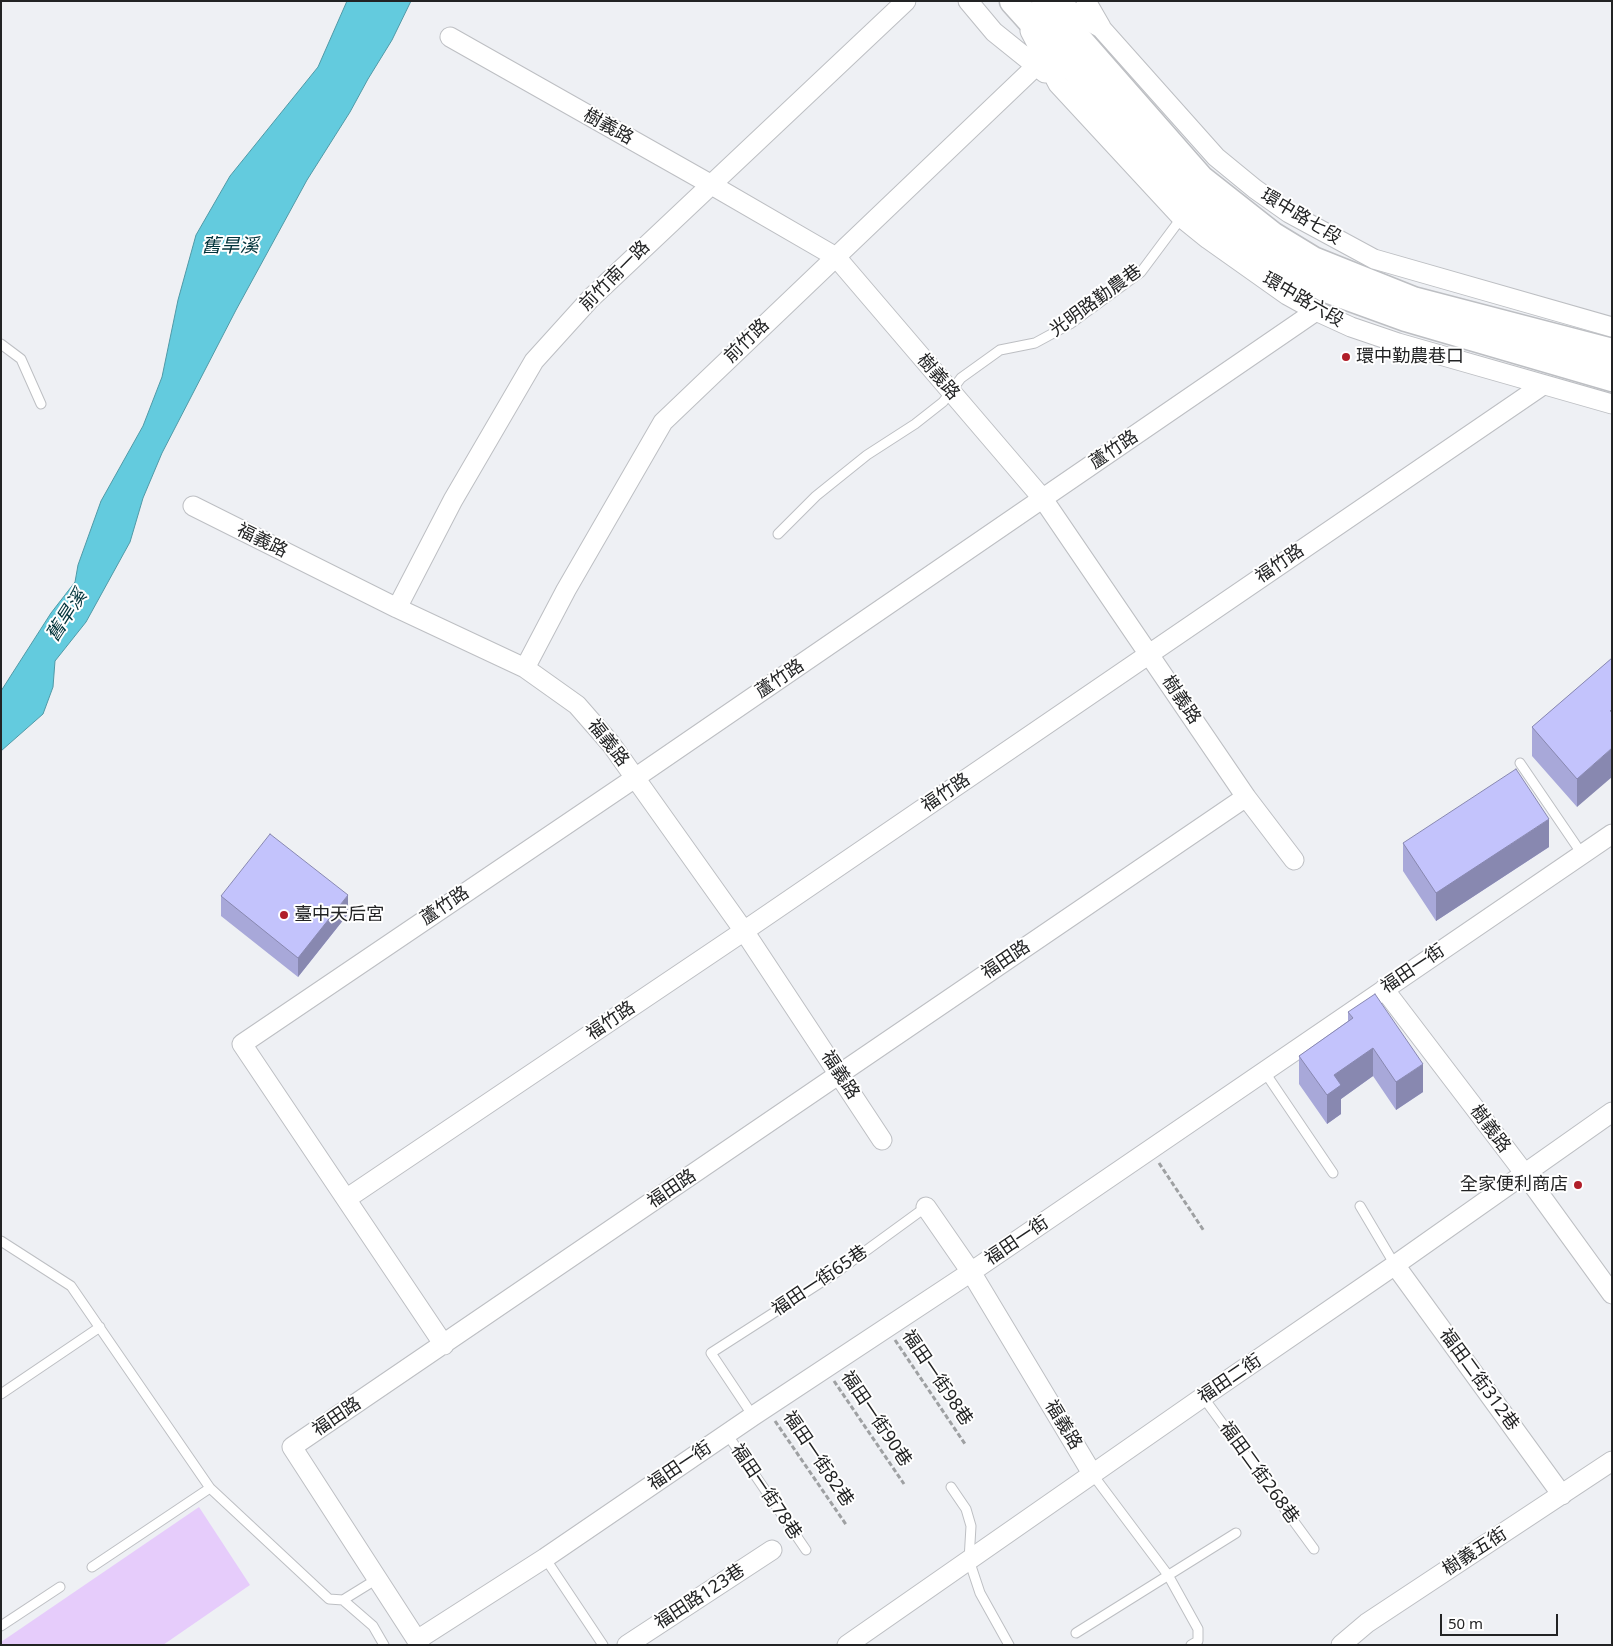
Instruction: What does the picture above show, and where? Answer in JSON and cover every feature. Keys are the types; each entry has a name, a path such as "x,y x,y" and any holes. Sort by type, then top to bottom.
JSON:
{"street":[{"name":"前竹南一路","path":"397,608 453,500 534,361 591,298 906,1"},
{"path":"968,1 994,32 1058,84"},
{"name":"環中路七段","path":"1045,1 1200,183"},
{"name":"環中路七段","path":"1054,1 1102,28 1200,183"},
{"path":"1086,1 1102,28"},
{"name":"環中路七段","path":"1015,3 1200,183"},
{"name":"環中路七段","path":"1015,3 1058,84 1200,183 1255,189 1289,214 1374,259 1612,327"},
{"name":"樹義路","path":"450,38 836,257 1043,499 1246,797 1294,860"},
{"name":"前竹路","path":"525,668 566,590 663,422 1036,66"},
{"path":"1200,183 1272,235 1322,264 1412,300 1612,352"},
{"name":"環中路六段","path":"1200,183 1208,240 1287,295 1316,312 1350,327 1398,343 1612,404"},
{"name":"環中路六段","path":"1200,183 1227,227 1267,255 1326,289 1406,318 1612,378"},
{"name":"蘆竹路","path":"346,1199 242,1044 635,778 1316,312"},
{"name":"福竹路","path":"346,1199 744,931 1544,385"},
{"name":"福義路","path":"193,506 397,608 525,668 577,705 610,744 744,931 882,1140"},
{"name":"福田路","path":"418,1643 292,1447 1246,797"},
{"name":"福田一街","path":"418,1643 970,1272 1612,834"},
{"name":"樹義路","path":"1384,989 1612,1294"},
{"name":"福田二街","path":"847,1645 1612,1112"},
{"path":"346,1199 444,1345"},
{"name":"福田一街65巷","path":"926,1207 970,1272"},
{"name":"福田二街312巷","path":"1395,1265 1562,1495"},
{"name":"福義路","path":"970,1272 1093,1475"},
{"name":"樹義五街","path":"1341,1645 1367,1623 1612,1461"},
{"name":"福田路123巷","path":"627,1645 772,1550"}],"lane":[{"name":"光明路勤農巷","path":"778,534 816,496 867,455 915,424 943,402 961,378 1000,350 1035,344 1070,324 1141,272 1200,183"},
{"path":"1,344 21,360 41,404"},
{"path":"1520,763 1582,854"},
{"path":"1264,1071 1334,1173"},
{"path":"1360,1206 1395,1265"},
{"name":"福田一街65巷","path":"760,1412 711,1353 834,1274 926,1207"},
{"path":"1,1241 72,1286 210,1488 329,1599 343,1600 377,1579"},
{"path":"1,1394 100,1327"},
{"name":"福田二街268巷","path":"1203,1396 1314,1549"},
{"name":"福田一街78巷","path":"727,1434 806,1550"},
{"path":"1093,1475 1168,1575 1198,1629 1198,1640 1191,1645"},
{"path":"951,1487 966,1509 971,1526 969,1560 980,1593 1009,1645"},
{"path":"92,1567 210,1488"},
{"path":"1076,1632 1236,1533"},
{"path":"544,1558 603,1645"},
{"path":"1,1626 60,1587"},
{"path":"343,1600 373,1626 384,1645"}],"path":[{"path":"1151,1149 1204,1231"},
{"name":"福田一街98巷","path":"887,1328 965,1444"},
{"name":"福田一街90巷","path":"825,1368 904,1484"},
{"name":"福田一街82巷","path":"760,1412 846,1526"}],"shaded area":[{"path":"199,1507 250,1585 163,1645 1,1645 1,1642"}],"water":[{"name":"舊旱溪","path":"347,1 411,1 392,40 307,180 236,310 162,453 143,498 130,542 86,622 55,661 53,687 43,714 1,751 1,691 51,613 75,582 78,565 101,501 143,426 162,377 178,300 196,235 230,176 318,67"}],"building":[{"path":"1612,658 1612,709 1610,711 1612,712 1612,748 1577,779 1532,727"},
{"path":"1516,769 1549,819 1436,893 1403,843"},
{"name":"臺中天后宮","path":"270,834 348,895 298,958 221,896"},
{"path":"1375,994 1423,1064 1396,1082 1373,1048 1334,1075 1341,1085 1327,1095 1299,1056 1353,1018 1348,1012"}],"place":[{"name":"環中勤農巷口","path":"1346,357"},
{"name":"臺中天后宮","path":"284,915"},
{"name":"全家便利商店","path":"1578,1185"}]}
